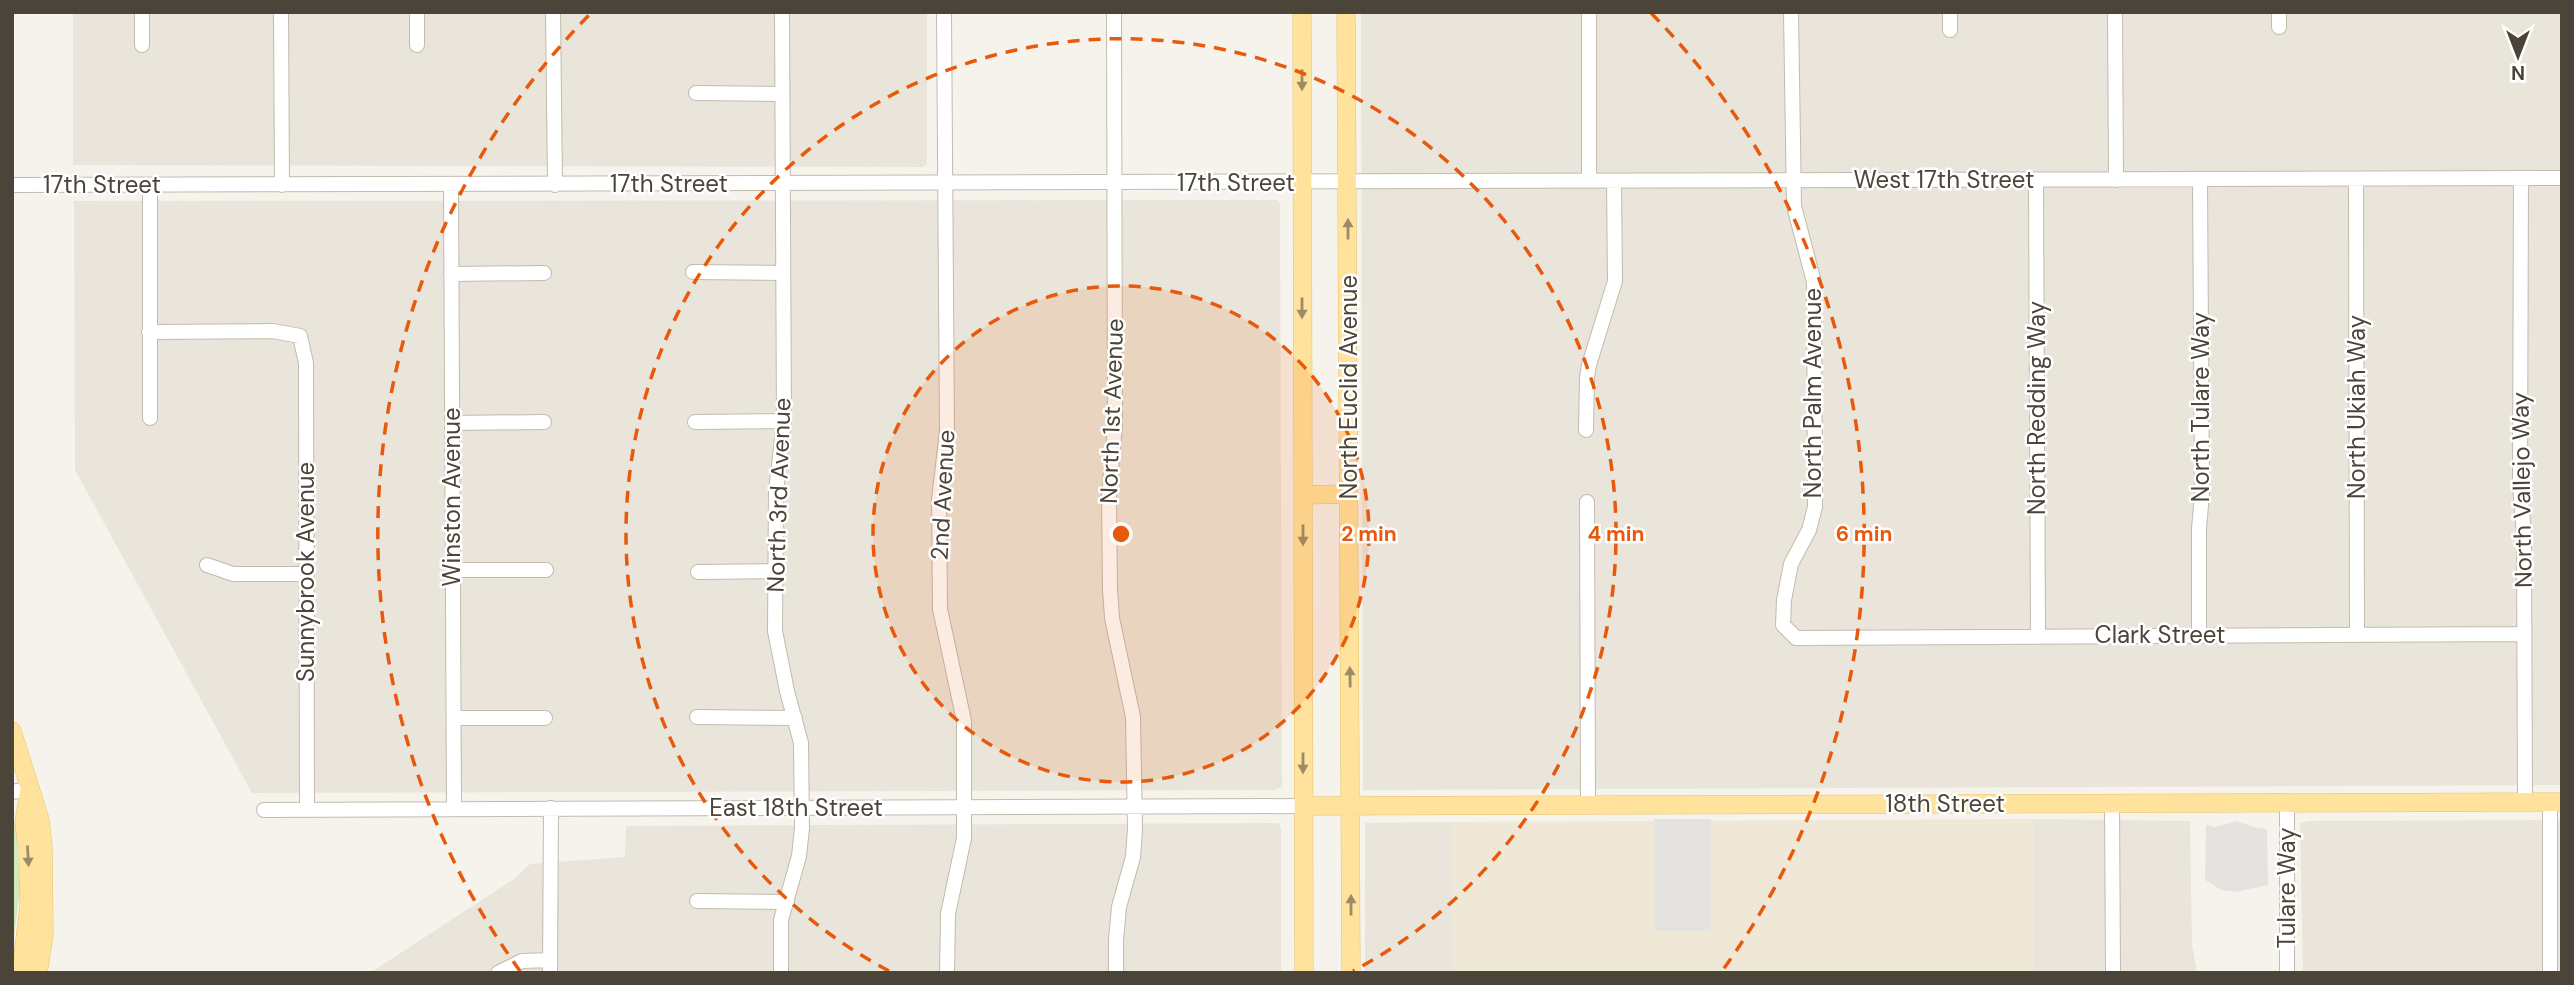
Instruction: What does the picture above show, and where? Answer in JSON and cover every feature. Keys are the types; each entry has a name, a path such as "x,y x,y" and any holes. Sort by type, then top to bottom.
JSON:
{"main road":[{"name":"North Euclid Avenue","path":"1301,12 1304,973"},
{"name":"North Euclid Avenue","path":"1346,12 1351,973"},
{"path":"1303,495 1349,494"},
{"path":"12,731 28,849 29,907 21,973"},
{"path":"21,790 40,820 44,866 44,934 38,973"},
{"name":"18th Street","path":"1327,806 2556,802"},
{"name":"East 18th Street","path":"1304,806 1327,806"}],"street":[{"path":"142,12 142,45"},
{"path":"281,12 282,185"},
{"path":"417,12 417,45"},
{"path":"553,12 555,185"},
{"name":"North 3rd Avenue","path":"781,973 781,920 799,856 802,808 801,743 786,691 775,631 776,491 784,421 782,12"},
{"name":"2nd Avenue","path":"944,12 947,431 939,499 940,610 964,721 964,838 948,914 947,973"},
{"name":"North 1st Avenue","path":"1114,12 1115,426 1109,495 1110,590 1112,618 1133,717 1135,806 1133,857 1119,907 1116,973"},
{"path":"1589,12 1589,181"},
{"name":"North Palm Avenue","path":"1791,12 1794,206 1814,282 1815,507 1809,530 1791,564 1783,614 1783,625 1796,638"},
{"path":"1950,12 1950,30"},
{"path":"2115,12 2116,180"},
{"path":"696,93 782,94"},
{"name":"North Ukiah Way","path":"2356,178 2357,635"},
{"name":"North Vallejo Way","path":"2521,178 2520,486 2524,535 2525,802"},
{"name":"West 17th Street","path":"1326,183 2562,178"},
{"name":"North Tulare Way","path":"2199,634 2199,529 2202,493 2200,179"},
{"name":"North Redding Way","path":"2036,180 2038,635"},
{"path":"1586,430 1589,365 1615,281 1614,181"},
{"name":"17th Street","path":"12,185 1326,183"},
{"name":"Winston Avenue","path":"451,185 454,808"},
{"path":"150,186 150,418"},
{"path":"693,272 782,273"},
{"path":"451,274 544,273"},
{"name":"Sunnybrook Avenue","path":"149,332 273,331 300,336 306,363 307,809"},
{"path":"695,422 784,421"},
{"path":"452,422 544,422"},
{"path":"1587,502 1588,805"},
{"path":"207,565 233,574 305,574"},
{"path":"453,570 546,570"},
{"path":"698,572 774,571"},
{"name":"Clark Street","path":"1796,638 2524,634"},
{"path":"697,717 795,718"},
{"path":"454,718 545,718"},
{"path":"2550,973 2556,802"},
{"path":"2112,803 2113,973"},
{"name":"Tulare Way","path":"2287,803 2287,973"},
{"name":"East 18th Street","path":"264,810 1304,806"},
{"path":"498,973 522,961 550,966 551,808"},
{"path":"697,901 787,902"}],"shaded area":[{"path":"73,12 927,12 927,164 923,167 73,165"},
{"path":"1361,12 2562,12 2562,785 1363,790"},
{"path":"1277,200 1280,204 1282,787 1275,790 252,793 75,470 74,201"},
{"path":"1654,819 1711,819 1711,931 1655,931"},
{"path":"2034,819 2190,821 2192,944 2197,973 2034,973"},
{"path":"2034,819 2034,973 1453,973 1452,822"},
{"path":"2562,820 2562,973 2303,973 2300,823"},
{"path":"2236,821 2267,829 2268,885 2236,892 2221,890 2205,880 2206,825 2215,827"},
{"path":"1452,822 1453,973 1365,973 1365,823"},
{"path":"1278,823 1281,828 1281,973 370,973 514,879 530,864 625,857 626,826"}],"green space":[{"path":"12,822 16,823 20,887 12,955"}]}
